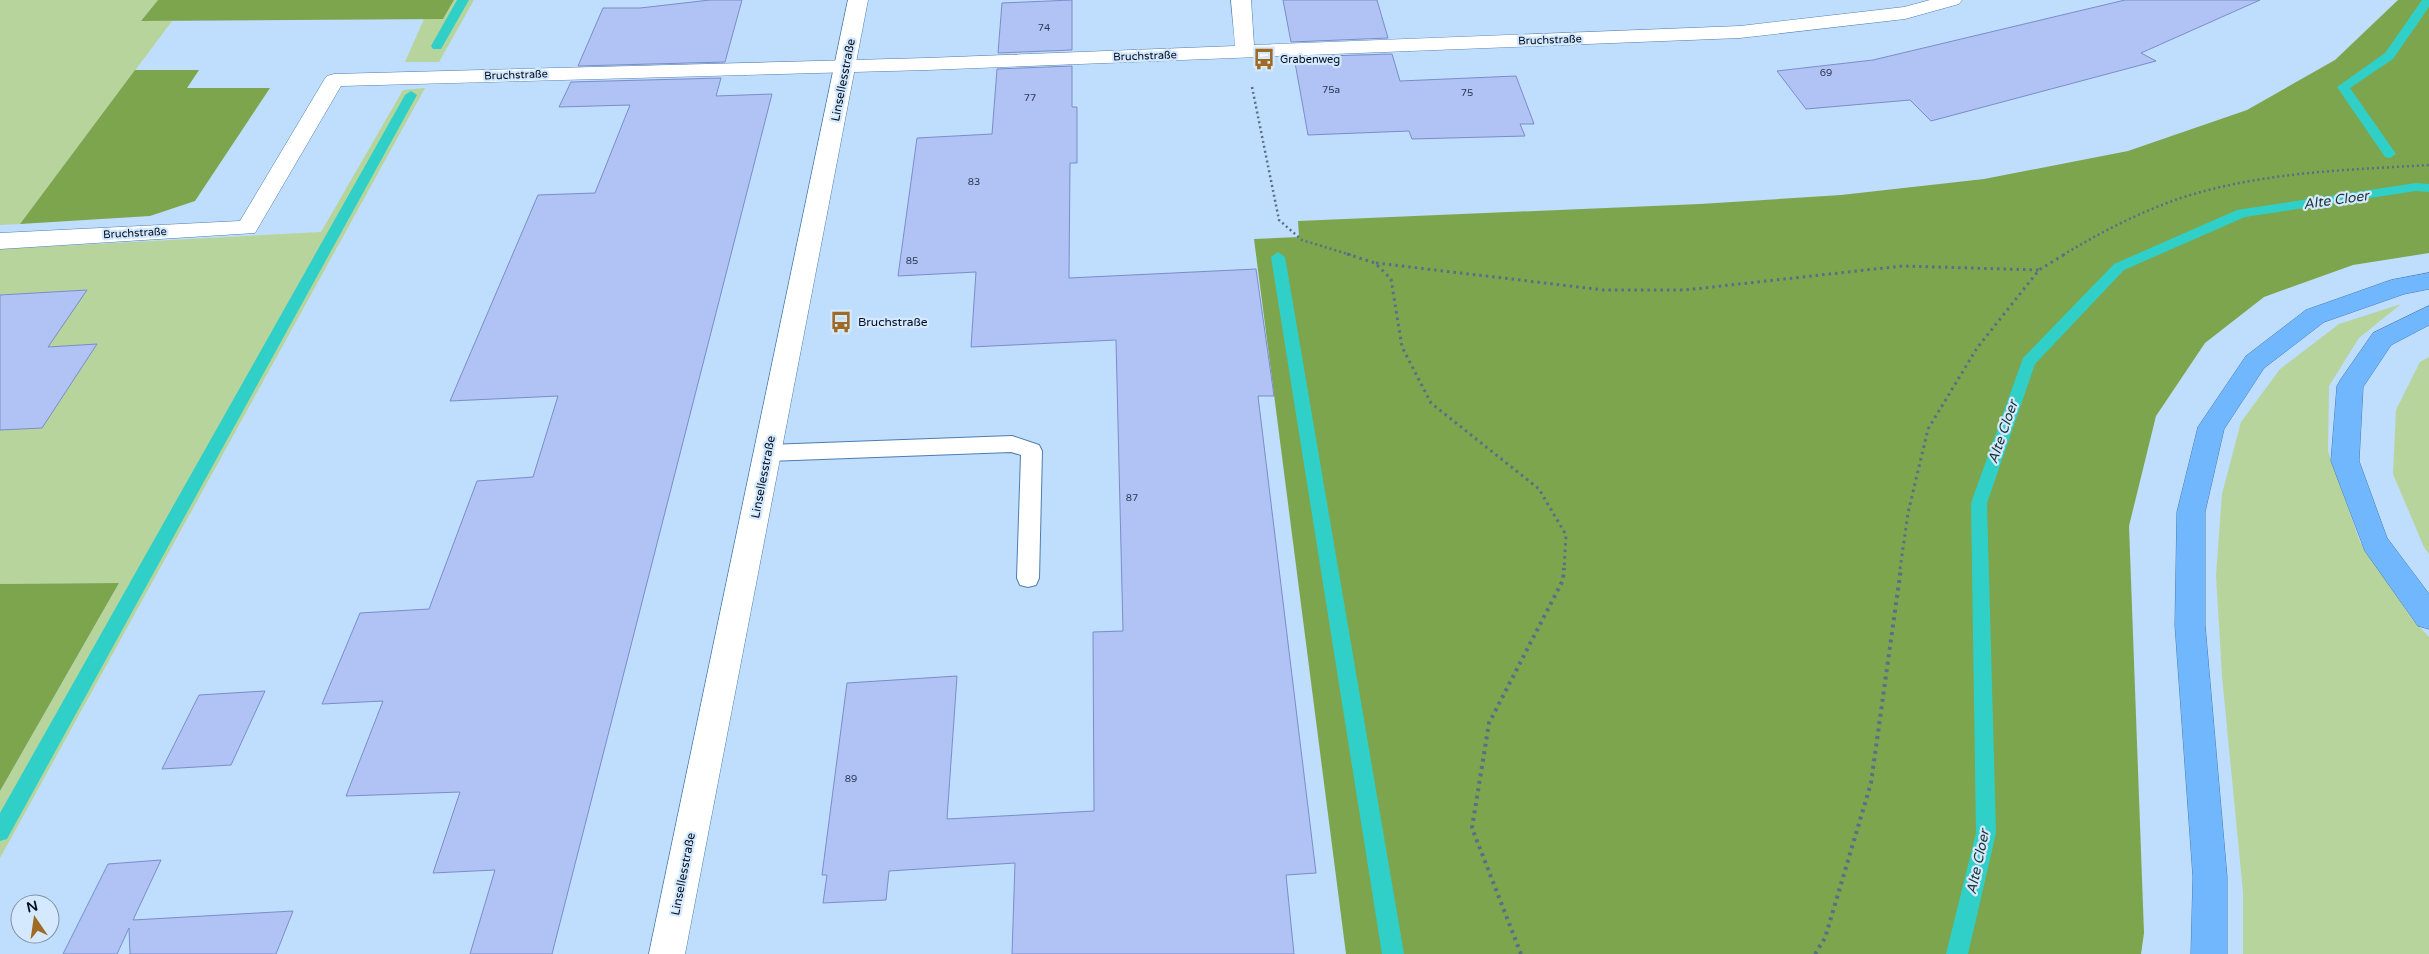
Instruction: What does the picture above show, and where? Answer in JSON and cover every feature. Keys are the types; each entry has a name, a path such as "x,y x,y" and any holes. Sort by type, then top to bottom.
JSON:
{"highway":[{"path":"2210,954 2210,877 2190,616 2191,512 2211,427 2255,362 2315,316 2400,286 2429,281"},
{"path":"2429,314 2382,339 2350,386 2346,461 2375,543 2429,617"}],"street":[{"name":"Linsellesstraße","path":"667,954 858,0"},
{"path":"1241,0 1245,52"},
{"name":"Bruchstraße","path":"0,240 247,228 334,80 845,66 1740,32 1905,13 1952,0"}],"lane":[{"path":"768,453 1012,444 1032,451 1028,578"}],"path":[{"path":"1245,52 1279,220 1302,240 1375,263 1604,290 1685,290 1902,266 2039,270"},
{"path":"1815,954 1825,938 1871,783 1908,513 1928,429 1977,348 2039,270 2102,231 2179,198 2256,180 2361,169 2429,165"},
{"path":"1375,263 1391,278 1402,347 1431,403 1539,489 1566,535 1563,580 1489,722 1472,828 1521,954"}],"green space":[{"path":"0,0 158,0 141,21 172,21 20,224 0,225"},
{"path":"158,0 454,0 443,19 141,21"},
{"path":"454,0 474,0 439,62 405,62 424,19 443,19"},
{"path":"2398,0 2429,0 2429,253 2353,265 2264,297 2205,343 2156,416 2129,526 2144,933 2141,954 1346,954 1254,239 1299,237 1298,221 1700,204 1841,195 1984,179 2128,151 2247,110 2335,60"},
{"path":"135,70 199,70 187,88 270,88 195,201 150,216 20,224"},
{"path":"425,88 0,858 0,791 119,583 0,584 0,249 321,232 403,90"},
{"path":"2401,304 2359,338 2329,386 2328,451 2360,542 2412,619 2429,637 2429,954 2243,954 2243,892 2222,676 2216,575 2222,494 2241,422 2280,369 2339,324"},
{"path":"2429,357 2429,554 2424,547 2393,474 2396,410 2420,362"},
{"path":"119,583 0,791 0,584"}],"building":[{"path":"710,0 742,0 725,62 578,66 603,8 640,8"},
{"path":"1072,0 1072,50 998,53 1002,3"},
{"path":"1283,0 1377,0 1388,38 1291,42"},
{"path":"2125,0 2260,0 2141,53 2156,61 1931,121 1910,100 1806,109 1777,71 1873,60"},
{"path":"1392,54 1400,81 1516,76 1534,124 1520,124 1525,136 1412,139 1409,131 1308,135 1294,57"},
{"path":"1072,66 1072,107 1077,107 1077,163 1070,163 1069,278 1256,269 1274,396 1258,396 1316,873 1286,875 1294,954 1012,954 1015,863 889,871 886,900 823,903 827,875 822,875 847,683 957,676 947,819 1094,811 1093,632 1123,631 1116,340 971,347 976,272 898,276 917,138 992,134 997,69"},
{"path":"721,78 716,96 772,94 552,954 470,954 495,870 433,873 460,792 346,796 383,701 322,704 360,613 429,609 477,481 533,477 558,396 450,401 538,195 595,193 630,105 559,107 571,82"},
{"path":"87,290 48,347 97,344 42,428 0,430 0,295"},
{"path":"265,691 231,765 162,769 199,695"},
{"path":"161,860 133,920 293,911 276,954 130,954 129,928 117,954 63,954 108,864"}],"waterway":[{"path":"437,46 463,0"},
{"path":"2390,154 2343,87 2389,56 2428,0"},
{"path":"0,832 411,95"},
{"name":"Alte Cloer","path":"1957,954 1986,833 1979,503 2028,362 2119,267 2242,213 2416,187 2429,188"},
{"path":"1278,257 1393,954"}],"place":[{"name":"Grabenweg","path":"1264,59"},
{"name":"Bruchstraße","path":"841,322"}]}
